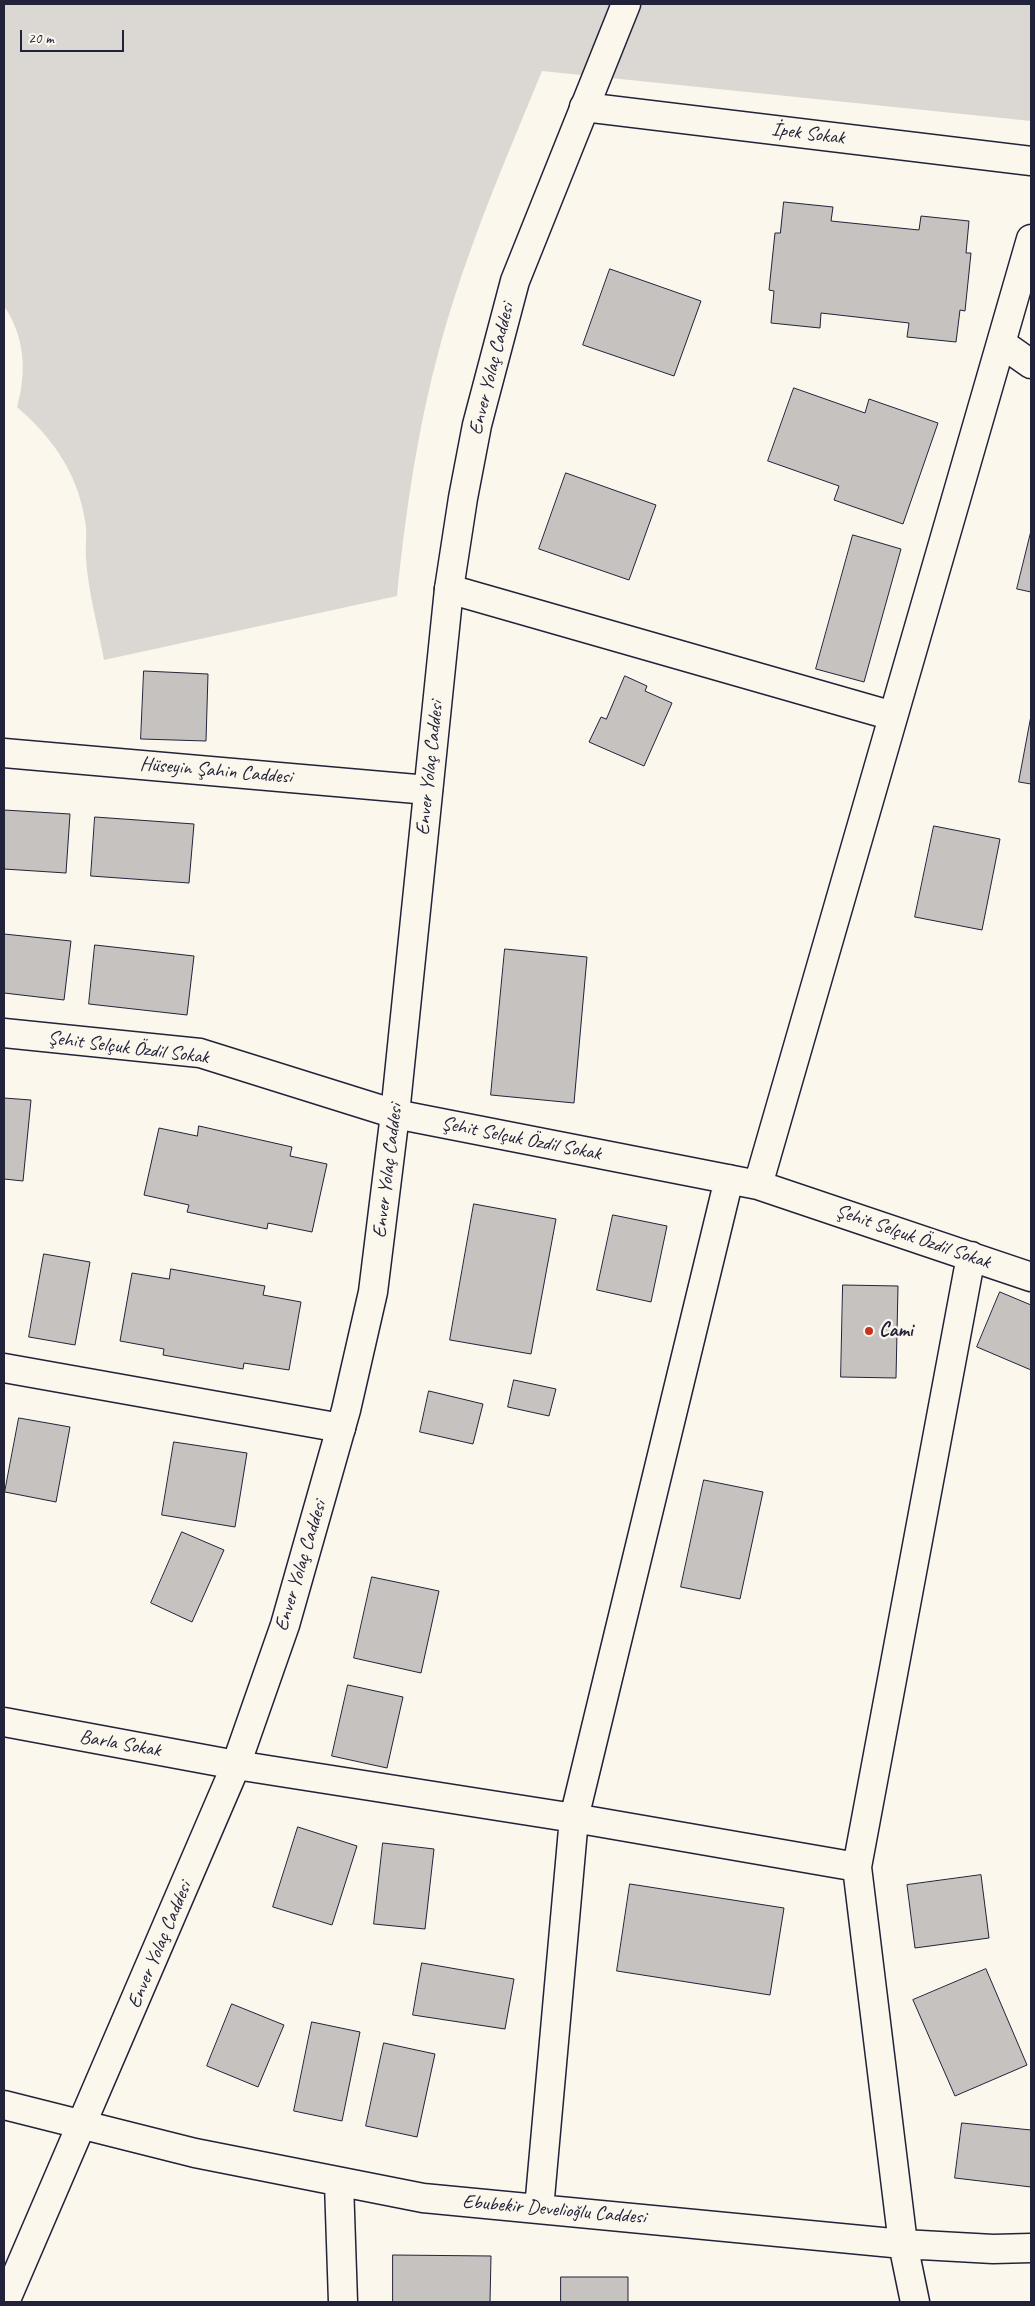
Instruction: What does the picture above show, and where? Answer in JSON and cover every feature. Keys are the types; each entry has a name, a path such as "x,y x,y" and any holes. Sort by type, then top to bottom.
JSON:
{"street":[{"name":"Enver Yolaç Caddesi","path":"5,2302 83,2125 236,1765 285,1625 341,1428 373,1292 394,1114 449,589 463,498 477,425 515,281 626,4"},
{"name":"İpek Sokak","path":"584,107 1031,161"},
{"path":"758,1185 1031,239"},
{"path":"1001,343 1031,364"},
{"path":"449,589 893,716"},
{"name":"Hüseyin Şahin Caddesi","path":"4,753 428,790"},
{"name":"Şehit Selçuk Özdil Sokak","path":"4,1033 200,1053 394,1114 758,1185 1031,1277"},
{"path":"539,2209 574,1818 729,1179"},
{"path":"915,2302 903,2244 856,1867 971,1256"},
{"path":"4,1368 341,1428"},
{"name":"Barla Sokak","path":"4,1722 236,1765 574,1818 856,1867"},
{"name":"Ebubekir Develioğlu Caddesi","path":"4,2105 195,2153 422,2198 903,2244 993,2249 1031,2248"},
{"path":"339,2183 343,2302"}],"shaded area":[{"path":"4,4 1031,4 1031,121 542,71 483,216 441,341 417,449 397,596 104,660 89,584 86,527 78,492 64,461 54,446 17,407 22,381 22,355 16,330 4,306"}],"building":[{"path":"784,202 833,207 831,221 919,230 921,216 969,221 966,253 971,253 965,311 960,310 956,342 907,337 909,323 821,313 820,328 771,323 774,291 769,290 775,233 780,233"},
{"path":"610,269 701,301 674,376 583,345"},
{"path":"794,388 865,413 869,399 938,423 903,524 834,500 839,486 768,461"},
{"path":"566,473 656,505 629,580 539,549"},
{"path":"1031,531 1031,592 1017,589"},
{"path":"853,535 901,549 864,682 816,669"},
{"path":"144,671 208,674 206,741 141,739"},
{"path":"625,676 647,686 645,691 672,703 644,766 589,742 601,717 606,719"},
{"path":"1031,716 1031,784 1019,782"},
{"path":"4,810 70,814 66,873 4,869"},
{"path":"95,817 194,824 189,883 91,876"},
{"path":"934,826 1000,839 982,930 915,917"},
{"path":"4,934 71,941 64,1000 4,993"},
{"path":"95,945 194,956 187,1015 89,1004"},
{"path":"505,949 587,957 574,1103 491,1095"},
{"path":"4,1098 31,1100 23,1181 4,1179"},
{"path":"199,1126 292,1147 290,1156 327,1164 312,1232 268,1223 267,1229 187,1212 189,1205 144,1195 159,1128 197,1136"},
{"path":"474,1204 556,1219 531,1354 450,1340"},
{"path":"613,1215 667,1226 651,1302 597,1290"},
{"path":"44,1254 90,1262 75,1345 29,1337"},
{"path":"171,1269 265,1286 263,1295 301,1302 289,1370 244,1363 243,1369 163,1355 164,1349 120,1341 132,1273 169,1279"},
{"name":"Cami","path":"843,1285 898,1286 896,1378 841,1377"},
{"path":"1000,1292 1031,1305 1031,1370 977,1347"},
{"path":"514,1380 556,1389 549,1416 508,1407"},
{"path":"429,1391 483,1404 473,1444 420,1432"},
{"path":"19,1418 70,1427 56,1502 5,1492"},
{"path":"174,1442 247,1453 235,1527 162,1515"},
{"path":"704,1480 763,1492 740,1599 681,1587"},
{"path":"182,1532 224,1550 192,1622 151,1603"},
{"path":"372,1577 439,1591 421,1673 354,1658"},
{"path":"348,1685 403,1697 387,1768 332,1756"},
{"path":"298,1827 357,1846 332,1925 273,1907"},
{"path":"383,1843 434,1849 425,1929 374,1924"},
{"path":"981,1875 989,1938 915,1948 907,1885"},
{"path":"630,1884 784,1908 770,1995 617,1971"},
{"path":"422,1963 514,1979 505,2029 413,2015"},
{"path":"986,1969 1027,2065 955,2096 913,2000"},
{"path":"232,2004 284,2025 258,2087 207,2066"},
{"path":"312,2022 360,2032 342,2121 294,2111"},
{"path":"384,2043 435,2054 417,2137 366,2126"},
{"path":"962,2123 1031,2130 1031,2187 955,2178"},
{"path":"393,2255 491,2256 490,2302 393,2302"},
{"path":"561,2277 628,2277 628,2302 561,2302"}],"place":[{"name":"Cami","path":"869,1331"}]}
